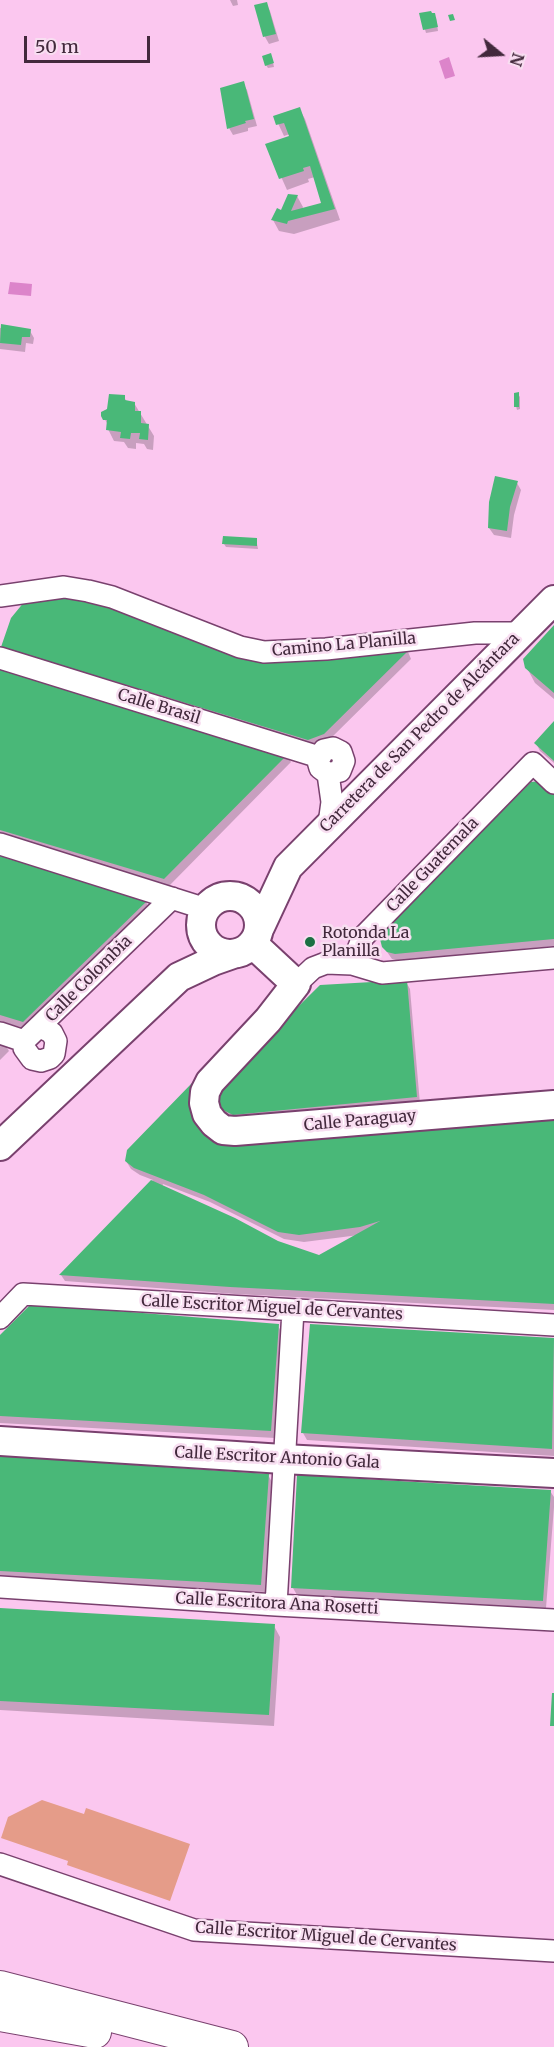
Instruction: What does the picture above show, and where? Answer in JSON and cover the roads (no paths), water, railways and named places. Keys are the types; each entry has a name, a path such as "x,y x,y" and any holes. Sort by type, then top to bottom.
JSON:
{"main road":[{"path":"0,1987 232,2047"},
{"path":"0,2015 170,2047"},
{"path":"0,2032 94,2047"}],"street":[{"name":"Camino La Planilla","path":"0,596 56,587 88,591 112,597 240,647 264,652 326,649 475,633 520,633"},
{"name":"Carretera de San Pedro de Alcántara","path":"248,942 288,867 554,600"},
{"name":"Calle Brasil","path":"0,658 323,765 332,802 329,824"},
{"name":"Calle Guatemala","path":"352,963 363,938 533,763 554,783"},
{"path":"0,844 172,898 203,916"},
{"name":"Carretera de San Pedro de Alcántara","path":"234,896 288,867"},
{"path":"0,1146 179,976 248,942 255,910 250,903 234,896 218,898 203,916 179,976"},
{"name":"Calle Colombia","path":"24,1041 172,898"},
{"path":"203,916 205,940 210,947 225,954 248,942"},
{"path":"248,942 296,984 313,968 326,963 352,963 382,973 554,958"},
{"name":"Calle Paraguay","path":"296,984 268,1020 210,1082 205,1092 204,1103 207,1114 223,1130 235,1131 554,1105"},
{"path":"0,1033 24,1041 24,1048 32,1059 41,1061 50,1058 56,1047 56,1041 52,1033 40,1027"},
{"path":"0,1154 57,1094"},
{"name":"Calle Escritor Miguel de Cervantes","path":"0,1318 23,1294 554,1325"},
{"path":"276,1605 293,1310"},
{"name":"Calle Escritor Antonio Gala","path":"0,1441 554,1473"},
{"name":"Calle Escritora Ana Rosetti","path":"0,1587 554,1620"},
{"name":"Calle Escritor Miguel de Cervantes","path":"0,1864 194,1930 554,1951"}],"place":[{"name":"Rotonda La Planilla","path":"310,942"}]}
